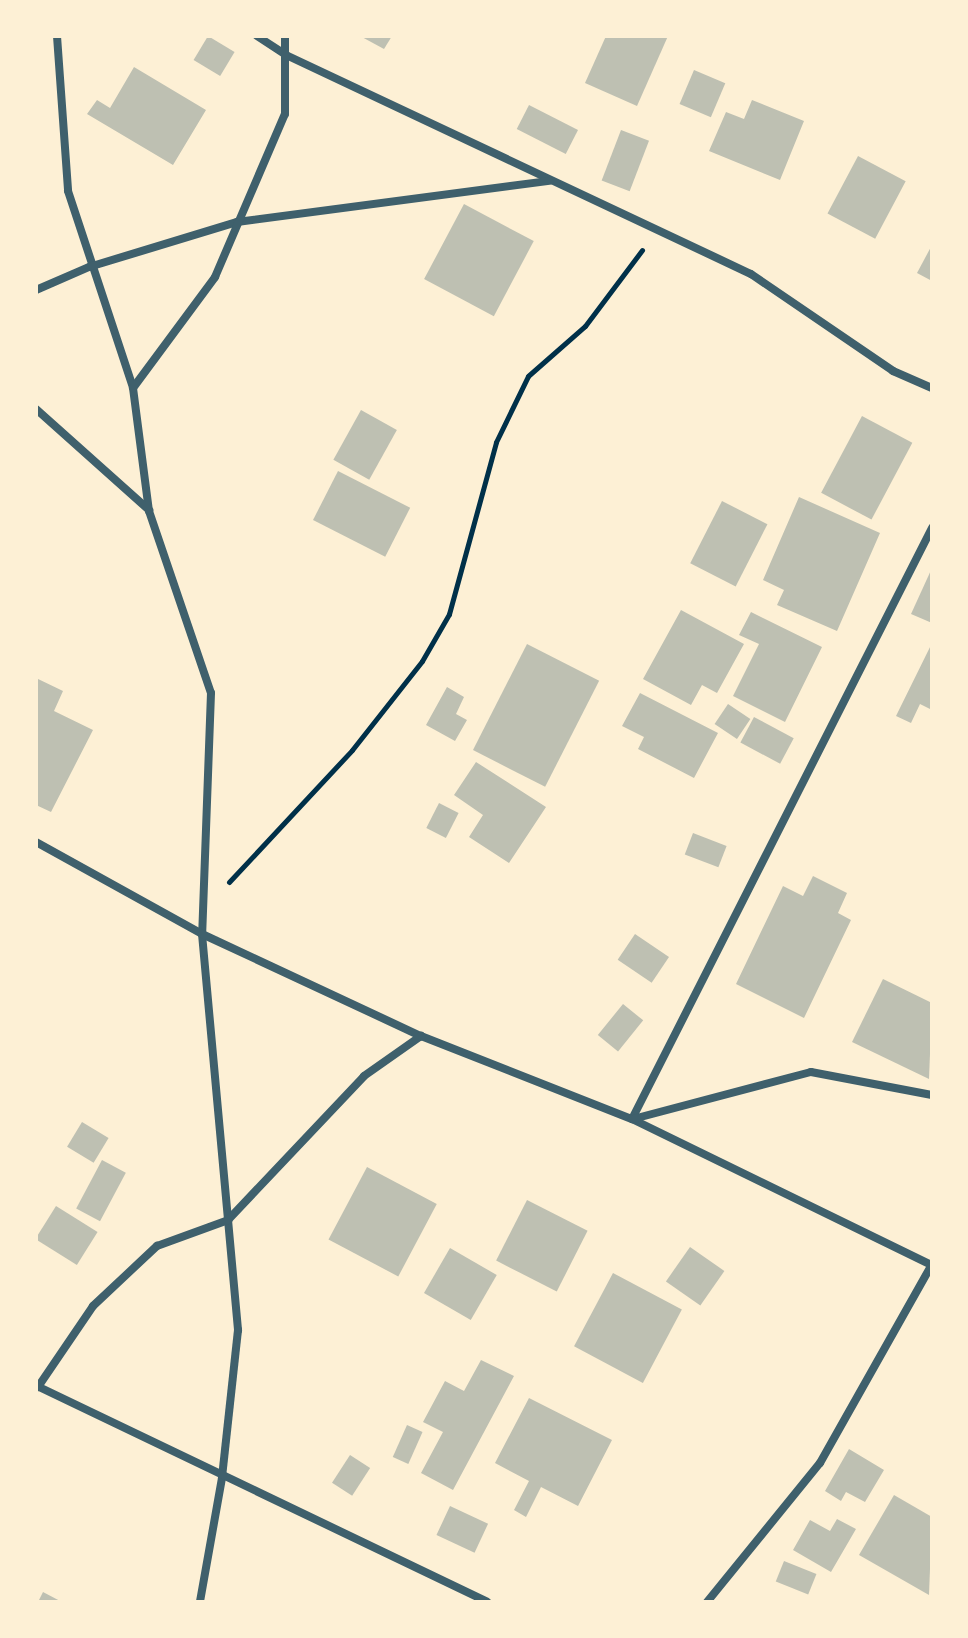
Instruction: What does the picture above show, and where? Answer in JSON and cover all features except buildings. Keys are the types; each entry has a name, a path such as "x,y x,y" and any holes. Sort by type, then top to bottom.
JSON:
{"street":[{"path":"57,36 68,191 89,267 133,388 149,511 211,693 202,934 238,1330 222,1478 200,1602"},
{"path":"257,36 286,55 751,274 893,371 932,388"},
{"path":"133,388 215,277 285,114 285,36"},
{"path":"36,290 89,267 237,222 550,181"},
{"path":"36,409 149,511"},
{"path":"632,1119 932,528"},
{"path":"36,842 202,934 421,1036 632,1119 932,1265 820,1463 707,1602"},
{"path":"421,1036 364,1076 228,1220 157,1246 93,1306 37,1386 222,1478 487,1602"},
{"path":"632,1119 811,1072 932,1095"}],"path":[{"path":"203,911 352,750 422,661 449,614 496,442 528,376 585,326 657,230"}]}
